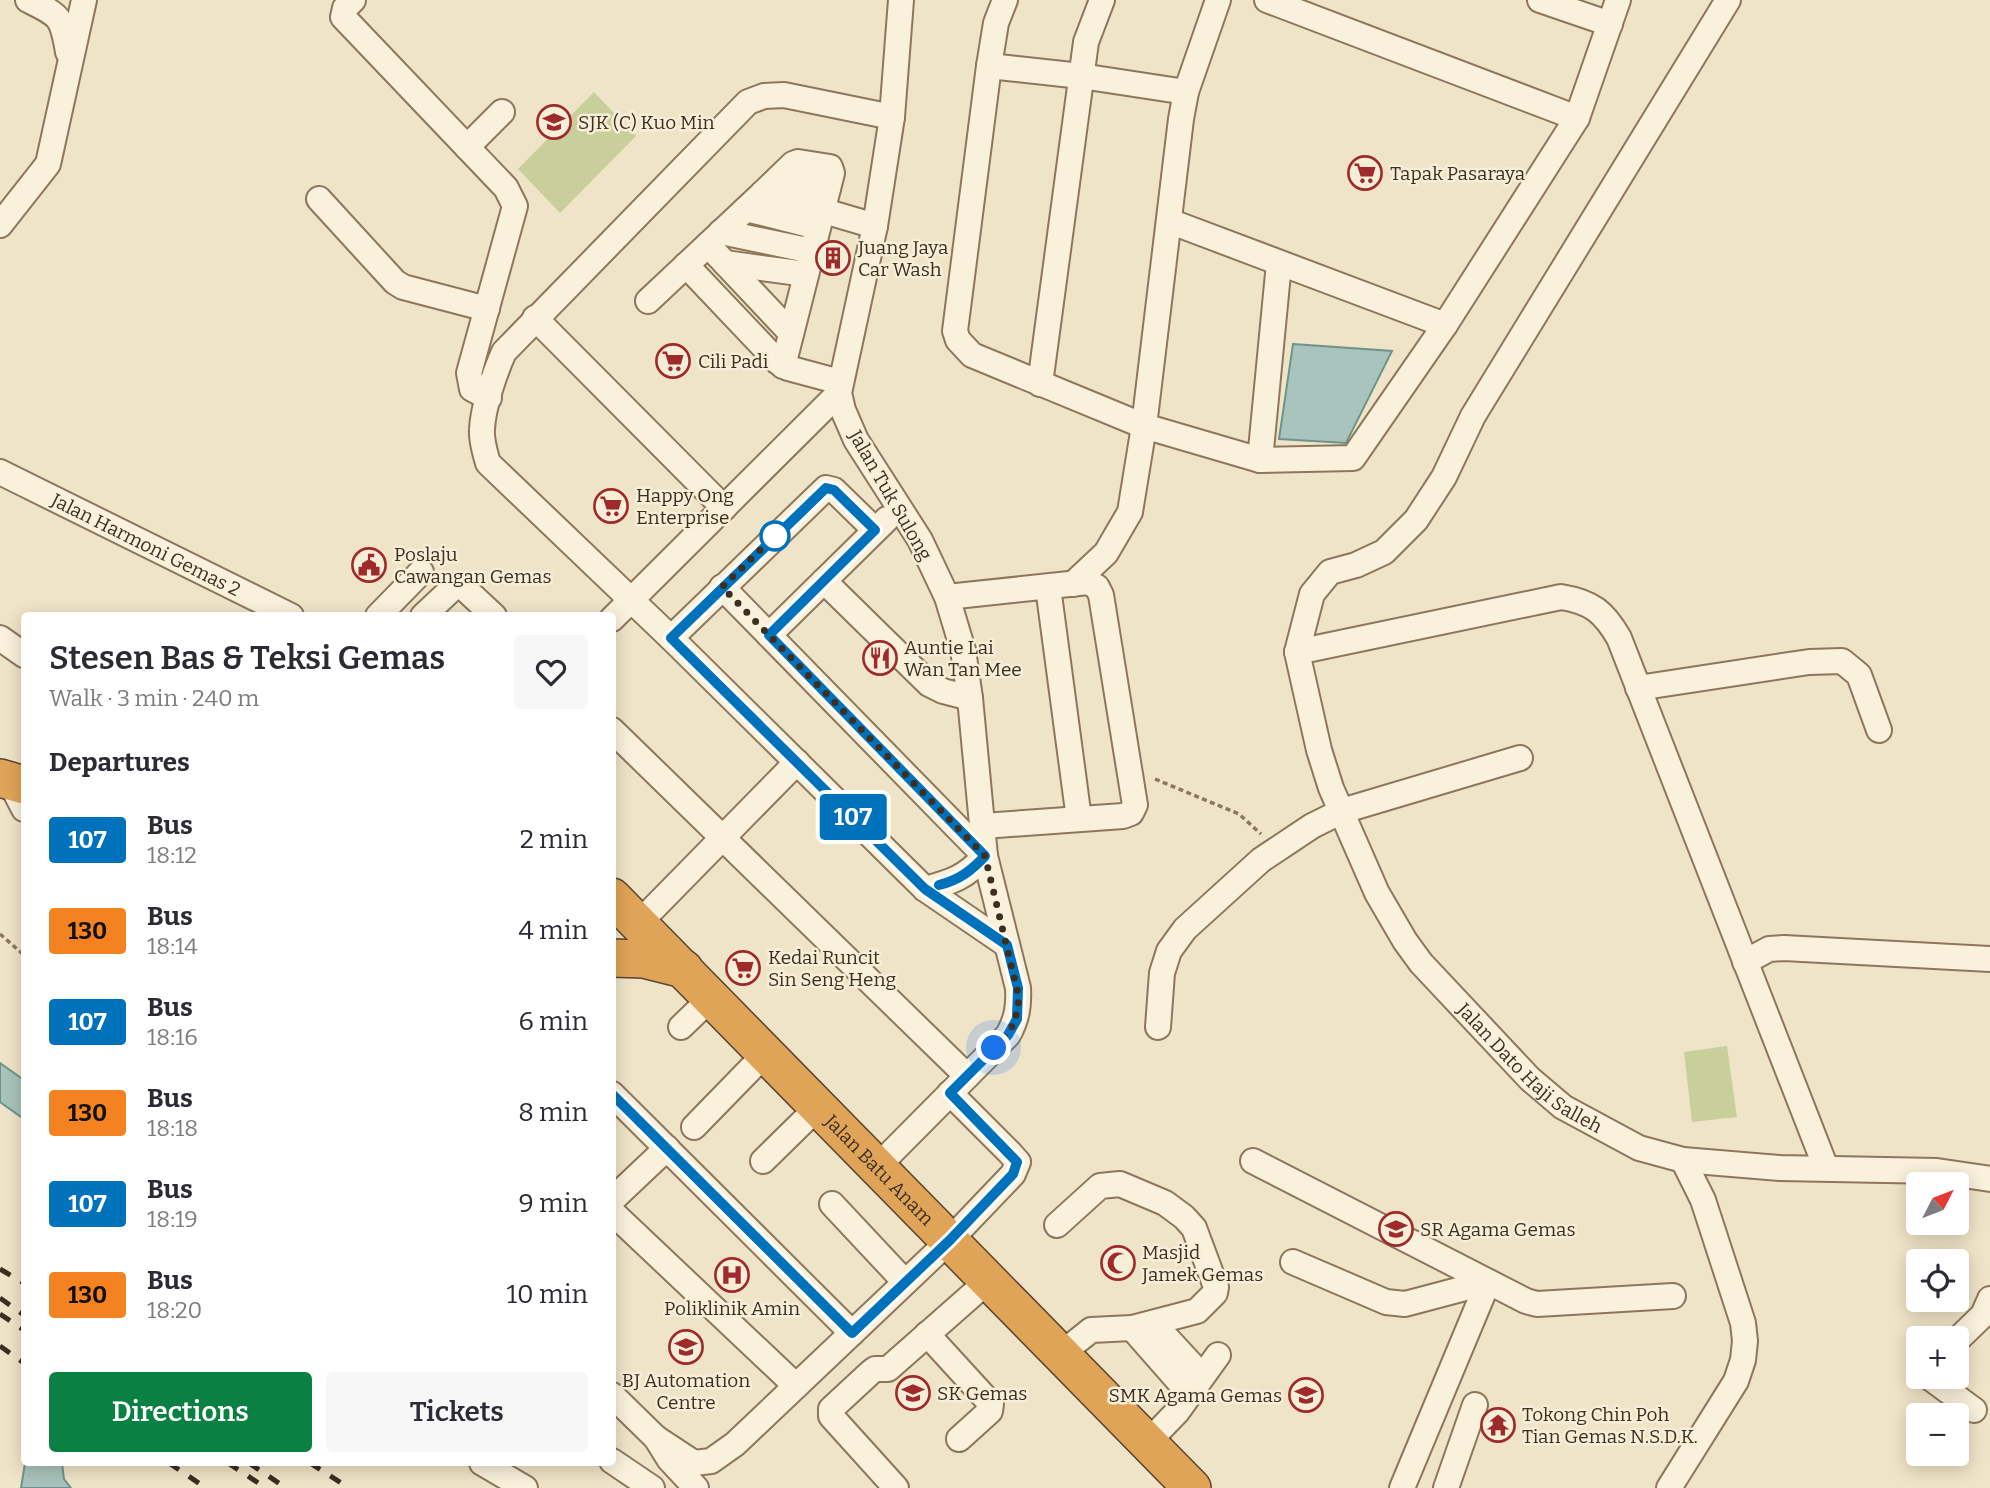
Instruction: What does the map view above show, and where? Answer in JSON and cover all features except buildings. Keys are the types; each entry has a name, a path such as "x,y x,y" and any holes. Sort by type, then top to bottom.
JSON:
{"highway":[{"path":"616,942 617,916 621,907"},
{"name":"Jalan Batu Anam","path":"621,907 1192,1488"},
{"path":"616,958 644,960 684,969"}],"street":[{"path":"28,0 60,19 69,60"},
{"path":"3,217 48,164 84,0"},
{"path":"353,0 345,8 343,17 506,188 515,206 469,373 472,389 489,398"},
{"path":"616,615 724,508 839,387 875,226 892,117 901,0"},
{"path":"1005,0 996,23 989,66 955,331 958,341 972,355 1144,426 1260,460 1353,458 1445,325 1577,118 1618,0"},
{"path":"1040,384 1086,42 1101,0"},
{"path":"1073,584 1106,553 1130,512 1144,426 1186,92 1218,0"},
{"path":"1267,0 1577,118"},
{"path":"1540,0 1610,24"},
{"path":"1728,0 1480,404 1444,477 1416,520 1384,552 1356,565 1331,572 1312,594 1297,652 1561,597 1579,600 1608,619 1619,638 1826,1168"},
{"path":"989,66 1081,76 1186,92"},
{"path":"892,117 784,95 764,96 748,102 504,352 482,427 483,444 488,463 671,638 925,889 1007,945"},
{"path":"467,147 502,112"},
{"path":"763,193 817,230"},
{"path":"763,193 817,230"},
{"path":"718,247 763,193"},
{"path":"319,199 395,282 403,287 487,309"},
{"path":"1168,221 1445,325"},
{"path":"648,301 686,265 718,247 817,230 875,226"},
{"path":"783,366 817,230"},
{"path":"718,247 754,294 791,333"},
{"path":"1260,460 1279,263"},
{"path":"686,265 783,366 839,387"},
{"path":"754,294 799,303"},
{"path":"535,318 724,508"},
{"name":"Jalan Tuk Sulong","path":"839,387 842,410 856,440 920,540 947,597 963,650 985,856 1018,988 1017,1019 1008,1035 878,1166"},
{"name":"Jalan Harmoni Gemas 2","path":"0,472 283,612"},
{"path":"671,638 826,488 834,490 875,530"},
{"path":"769,635 900,506"},
{"path":"382,612 421,572"},
{"path":"824,581 929,684 943,691 970,698"},
{"path":"947,597 1088,582 1097,587 1101,596 1135,806 1128,815 983,826"},
{"path":"427,612 455,586 464,588 490,612"},
{"path":"722,587 985,856 971,871 953,882 925,889"},
{"path":"1048,587 1079,819"},
{"path":"0,638 21,653"},
{"name":"Jalan Dato Haji Salleh","path":"1297,652 1320,750 1342,811 1377,892 1405,941 1421,964 1503,1053 1530,1079 1575,1114 1639,1148 1684,1160 1780,1168 1937,1171 1990,1179"},
{"path":"1638,688 1809,662 1842,662 1859,675 1880,730"},
{"path":"616,734 723,837 959,1084 1017,1162 1013,1174 950,1240 735,1444 711,1461 694,1462 656,1438 616,1399"},
{"path":"1158,1027 1164,962 1175,942 1185,929 1261,860 1312,826 1342,811 1520,758"},
{"path":"621,907 723,837 797,762"},
{"path":"1745,962 1769,949 1784,948 1990,959"},
{"path":"681,1027 712,997"},
{"path":"694,1127 766,1053"},
{"path":"616,1098 852,1333"},
{"path":"763,1161 819,1106"},
{"path":"616,1196 667,1148"},
{"path":"1669,1488 1736,1381 1743,1360 1745,1341 1743,1323 1703,1200 1684,1160"},
{"path":"1253,1161 1526,1301 1544,1305 1673,1296"},
{"path":"1057,1225 1100,1186 1119,1184 1165,1203 1194,1228 1214,1277 1215,1293 1197,1311 1143,1326 1091,1330 1061,1354"},
{"path":"832,1204 905,1282"},
{"path":"616,1216 796,1386"},
{"path":"1293,1262 1386,1303 1405,1304 1488,1282"},
{"path":"896,1488 830,1413 871,1372 875,1369 888,1369 989,1280"},
{"path":"1402,1488 1488,1282"},
{"path":"1969,1328 1983,1315 1990,1300"},
{"path":"1143,1326 1196,1385"},
{"path":"927,1334 991,1404 990,1411 959,1439"},
{"path":"1148,1442 1177,1412 1218,1354"},
{"path":"1945,1389 1974,1410"},
{"path":"1446,1488 1475,1405"},
{"path":"656,1438 669,1459 696,1488"},
{"path":"616,1464 652,1488"},
{"path":"487,1466 526,1488"}],"path":[{"path":"1155,779 1239,814 1266,839"},
{"path":"0,934 21,952"}],"green space":[{"path":"594,92 636,136 560,213 518,169"},
{"path":"1727,1046 1737,1117 1692,1122 1684,1052"}],"water":[{"path":"1293,344 1392,351 1346,443 1279,439"},
{"path":"0,1063 21,1078 21,1117 0,1102"},
{"path":"25,1466 62,1466 64,1479 71,1488 21,1488"}],"railway":[{"path":"0,1269 21,1281"},
{"path":"0,1298 21,1313"},
{"path":"0,1314 21,1328"},
{"path":"0,1346 21,1361"},
{"path":"173,1466 206,1488"},
{"path":"233,1466 266,1488"},
{"path":"253,1466 286,1488"},
{"path":"315,1466 349,1488"}],"bus line":[{"name":"107","path":"616,1098 852,1333 950,1240 1013,1174 1017,1162 950,1093 1008,1035 1017,1019 1018,988 1007,945 925,889 671,638 826,488 834,490 875,530 769,635 985,856 971,871 953,882 939,885"}],"place":[{"name":"SJK (C) Kuo Min","path":"554,122"},
{"name":"Tapak Pasaraya","path":"1365,173"},
{"name":"Juang Jaya Car Wash","path":"833,258"},
{"name":"Cili Padi","path":"673,361"},
{"name":"Happy Ong Enterprise","path":"611,506"},
{"name":"Poslaju Cawangan Gemas","path":"369,565"},
{"name":"Auntie Lai Wan Tan Mee","path":"880,658"},
{"name":"Kedai Runcit Sin Seng Heng","path":"743,968"},
{"name":"SR Agama Gemas","path":"1396,1229"},
{"name":"Masjid Jamek Gemas","path":"1118,1263"},
{"name":"Poliklinik Amin","path":"732,1275"},
{"name":"BJ Automation Centre","path":"686,1347"},
{"name":"SK Gemas","path":"913,1393"},
{"name":"SMK Agama Gemas","path":"1306,1395"},
{"name":"Tokong Chin Poh Tian Gemas N.S.D.K.","path":"1498,1425"}],"route":[{"path":"775,536 781,530 722,587 985,856 1019,998 1017,1019 1008,1035 994,1048"}]}
